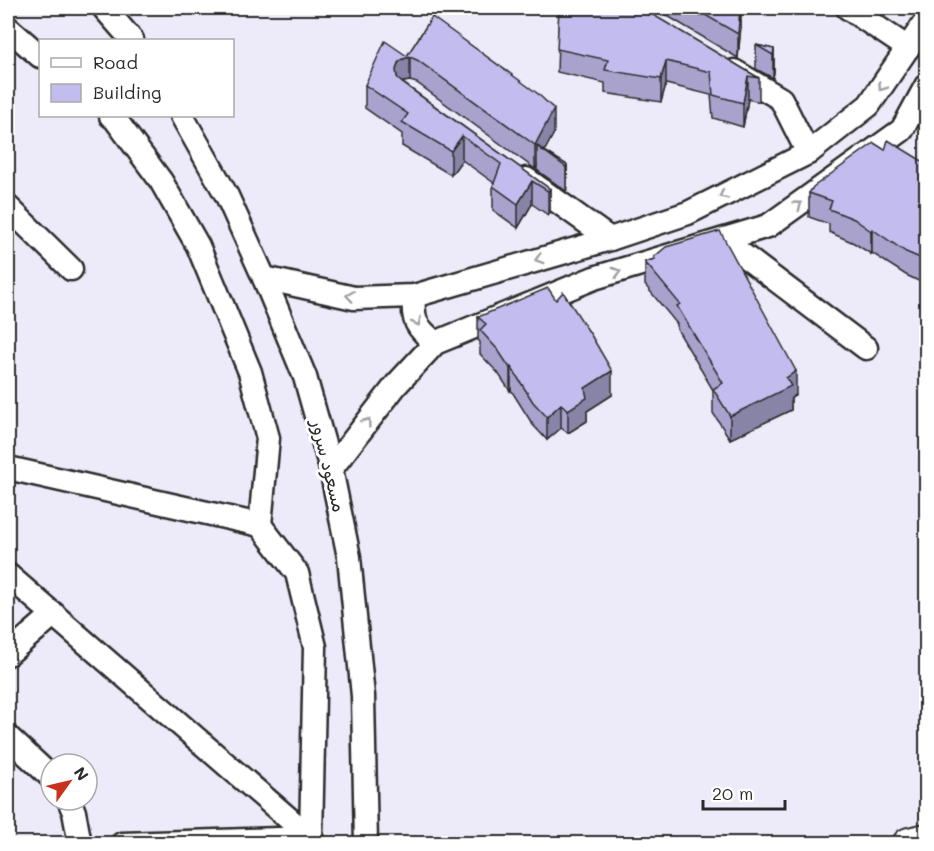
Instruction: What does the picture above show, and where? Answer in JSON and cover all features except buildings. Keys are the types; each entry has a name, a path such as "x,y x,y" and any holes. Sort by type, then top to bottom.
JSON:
{"main road":[{"path":"909,843 927,840"}],"street":[{"path":"104,8 131,39"},
{"path":"848,8 908,48"},
{"path":"264,278 354,298 414,296 610,239 688,213 808,153 869,105 927,21"},
{"path":"8,28 39,55"},
{"path":"713,59 781,99 808,153"},
{"path":"331,469 396,385 435,344 594,279 768,226 902,129 927,86"},
{"path":"113,117 161,181 198,246 250,372 268,438 260,525"},
{"name":"مسعود سرور","path":"183,117 227,196 264,278 305,377 331,469 349,557 362,684 366,843"},
{"path":"514,170 610,239"},
{"path":"8,207 71,268"},
{"path":"723,240 866,348"},
{"path":"414,296 412,313 419,329 435,344"},
{"path":"8,468 260,525 297,573 315,647 311,838"},
{"path":"8,575 311,838"},
{"path":"8,654 54,614"},
{"path":"8,737 39,766"},
{"path":"74,812 80,843"},
{"path":"122,843 311,838"}]}
